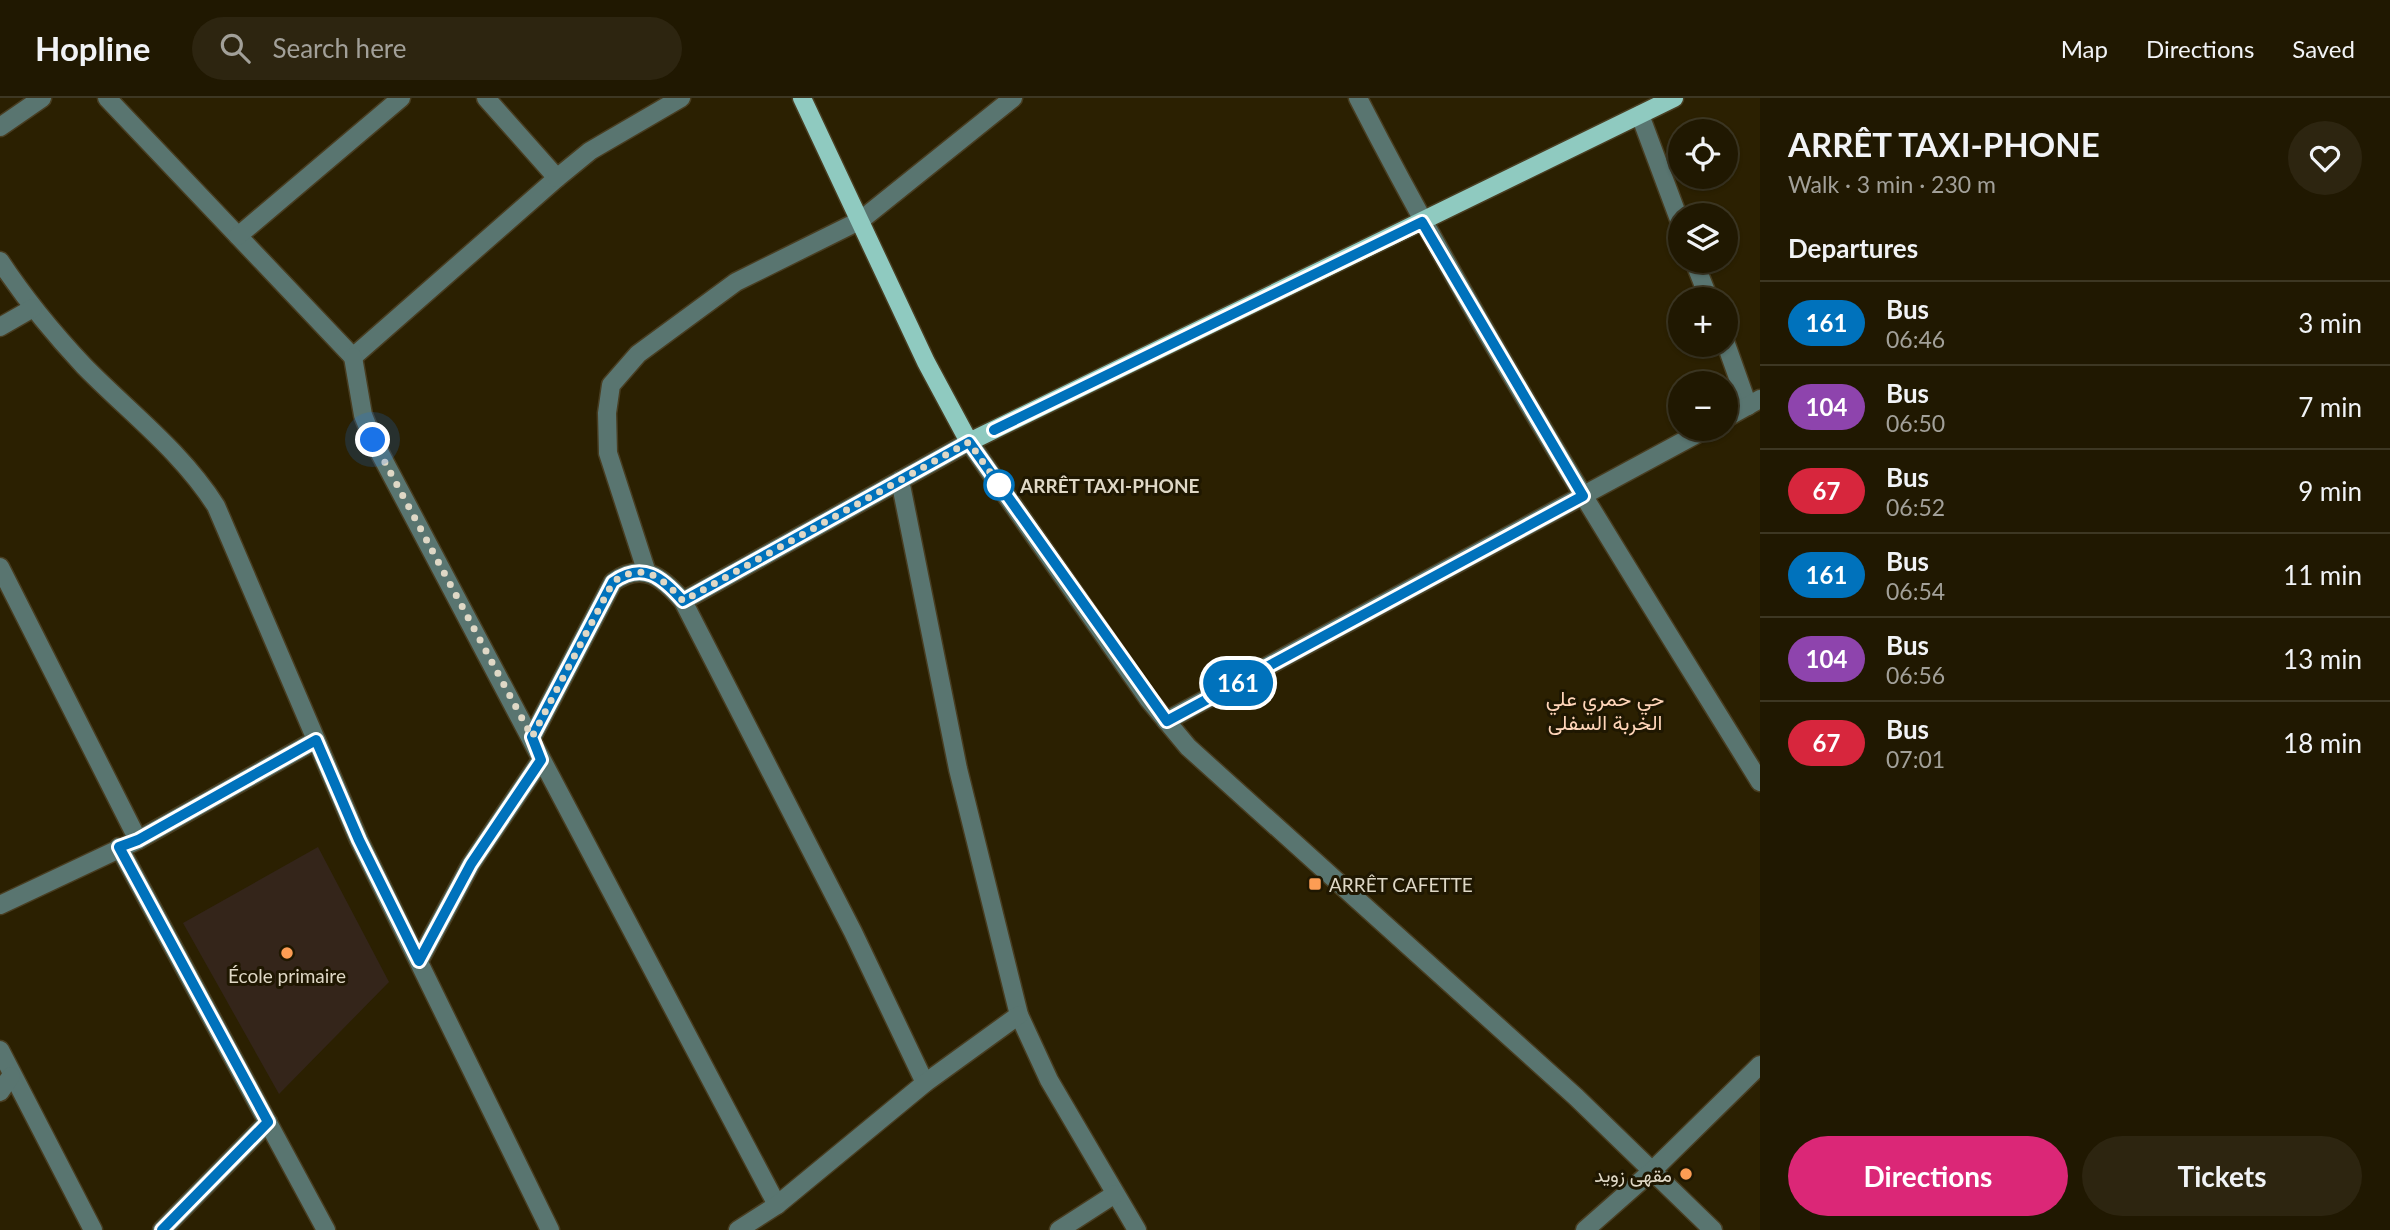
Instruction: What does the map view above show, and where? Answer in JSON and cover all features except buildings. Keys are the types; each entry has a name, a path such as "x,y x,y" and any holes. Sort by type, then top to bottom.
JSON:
{"main road":[{"path":"802,98 926,362 969,442 1674,98"}],"street":[{"path":"0,127 42,98"},
{"path":"107,98 352,357 363,415 373,440 777,1205"},
{"path":"238,236 401,98"},
{"path":"486,98 557,178"},
{"path":"352,357 590,151 681,98"},
{"path":"647,573 608,453 607,413 611,385 638,354 736,282 861,220 1013,98"},
{"path":"1359,98 1422,222 1583,496 1760,782"},
{"path":"1640,115 1673,203"},
{"path":"0,261 33,308 84,365 194,472 216,506 359,840 550,1230"},
{"path":"0,327 33,308"},
{"path":"1732,357 1754,403 1738,412"},
{"path":"1167,721 1684,441"},
{"path":"683,601 969,442 1188,747 1576,1097 1713,1230"},
{"path":"900,480 958,769 1019,1015 1049,1080 1136,1230"},
{"path":"0,568 138,840"},
{"path":"532,737 613,582 626,572 647,573 665,580 683,601 853,932 925,1083"},
{"path":"0,905 138,840 316,740"},
{"path":"419,961 471,864 541,760"},
{"path":"119,847 326,1230"},
{"path":"738,1230 777,1205 925,1083 1019,1015"},
{"path":"0,1050 11,1076 93,1230"},
{"path":"1585,1230 1652,1171 1760,1065"},
{"path":"0,1092 11,1076"},
{"path":"162,1230 268,1122"},
{"path":"1059,1230 1115,1194"}],"shaded area":[{"name":"École primaire","path":"318,847 389,982 279,1094 183,923"}],"bus line":[{"name":"161","path":"162,1230 268,1122 119,847 138,840 316,740 359,840 419,961 471,864 541,760 532,737 613,582 626,572 647,573 665,580 683,601 969,442 1149,700 1167,721 1583,496 1422,222 994,430"}],"place":[{"name":"ARRÊT TAXI-PHONE","path":"999,485"},
{"name":"ARRÊT CAFETTE","path":"1315,884"},
{"name":"École primaire","path":"287,953"},
{"name":"مقهى زويد","path":"1686,1174"}],"district":[{"name":"حي حمري علي الخربة السفلى","path":"1605,709"}],"route":[{"path":"373,440 532,737 613,582 626,572 647,573 665,580 683,601 969,442 999,485"}]}
